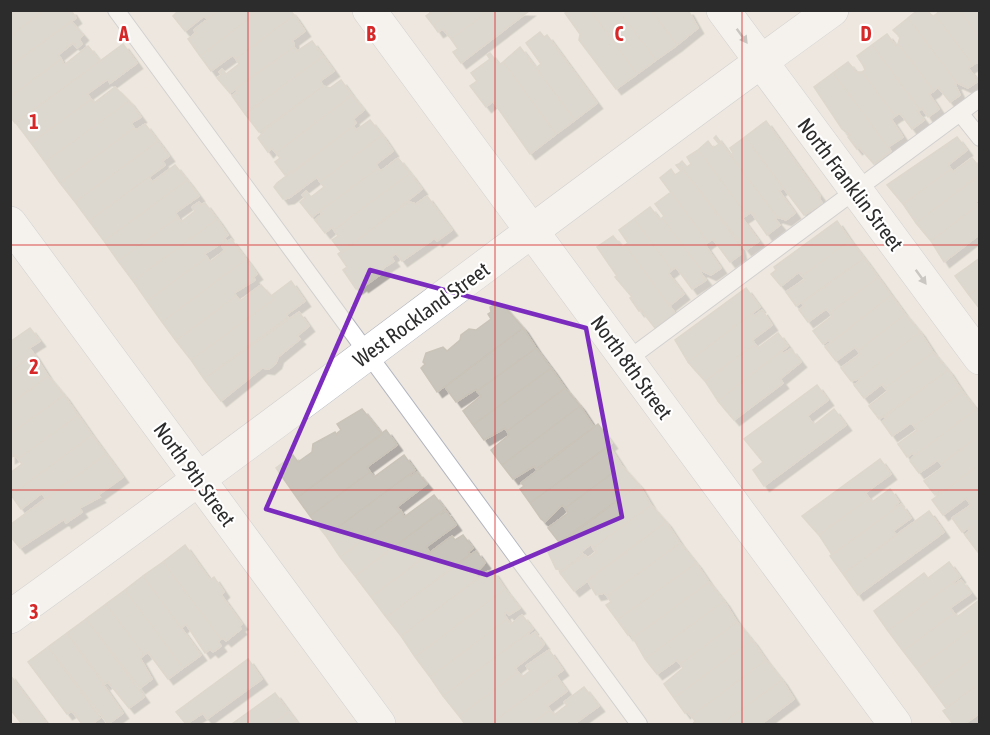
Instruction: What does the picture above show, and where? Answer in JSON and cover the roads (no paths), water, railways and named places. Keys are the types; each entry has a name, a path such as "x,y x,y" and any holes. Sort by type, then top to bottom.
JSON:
{"street":[{"name":"North 8th Street","path":"369,10 895,724"},
{"name":"North Franklin Street","path":"723,10 980,358"},
{"name":"West Rockland Street","path":"10,617 200,481 832,10"},
{"name":"North 9th Street","path":"10,224 379,724"}],"lane":[{"path":"116,10 639,724"},
{"path":"627,360 980,99"},
{"path":"960,113 980,138"}]}
